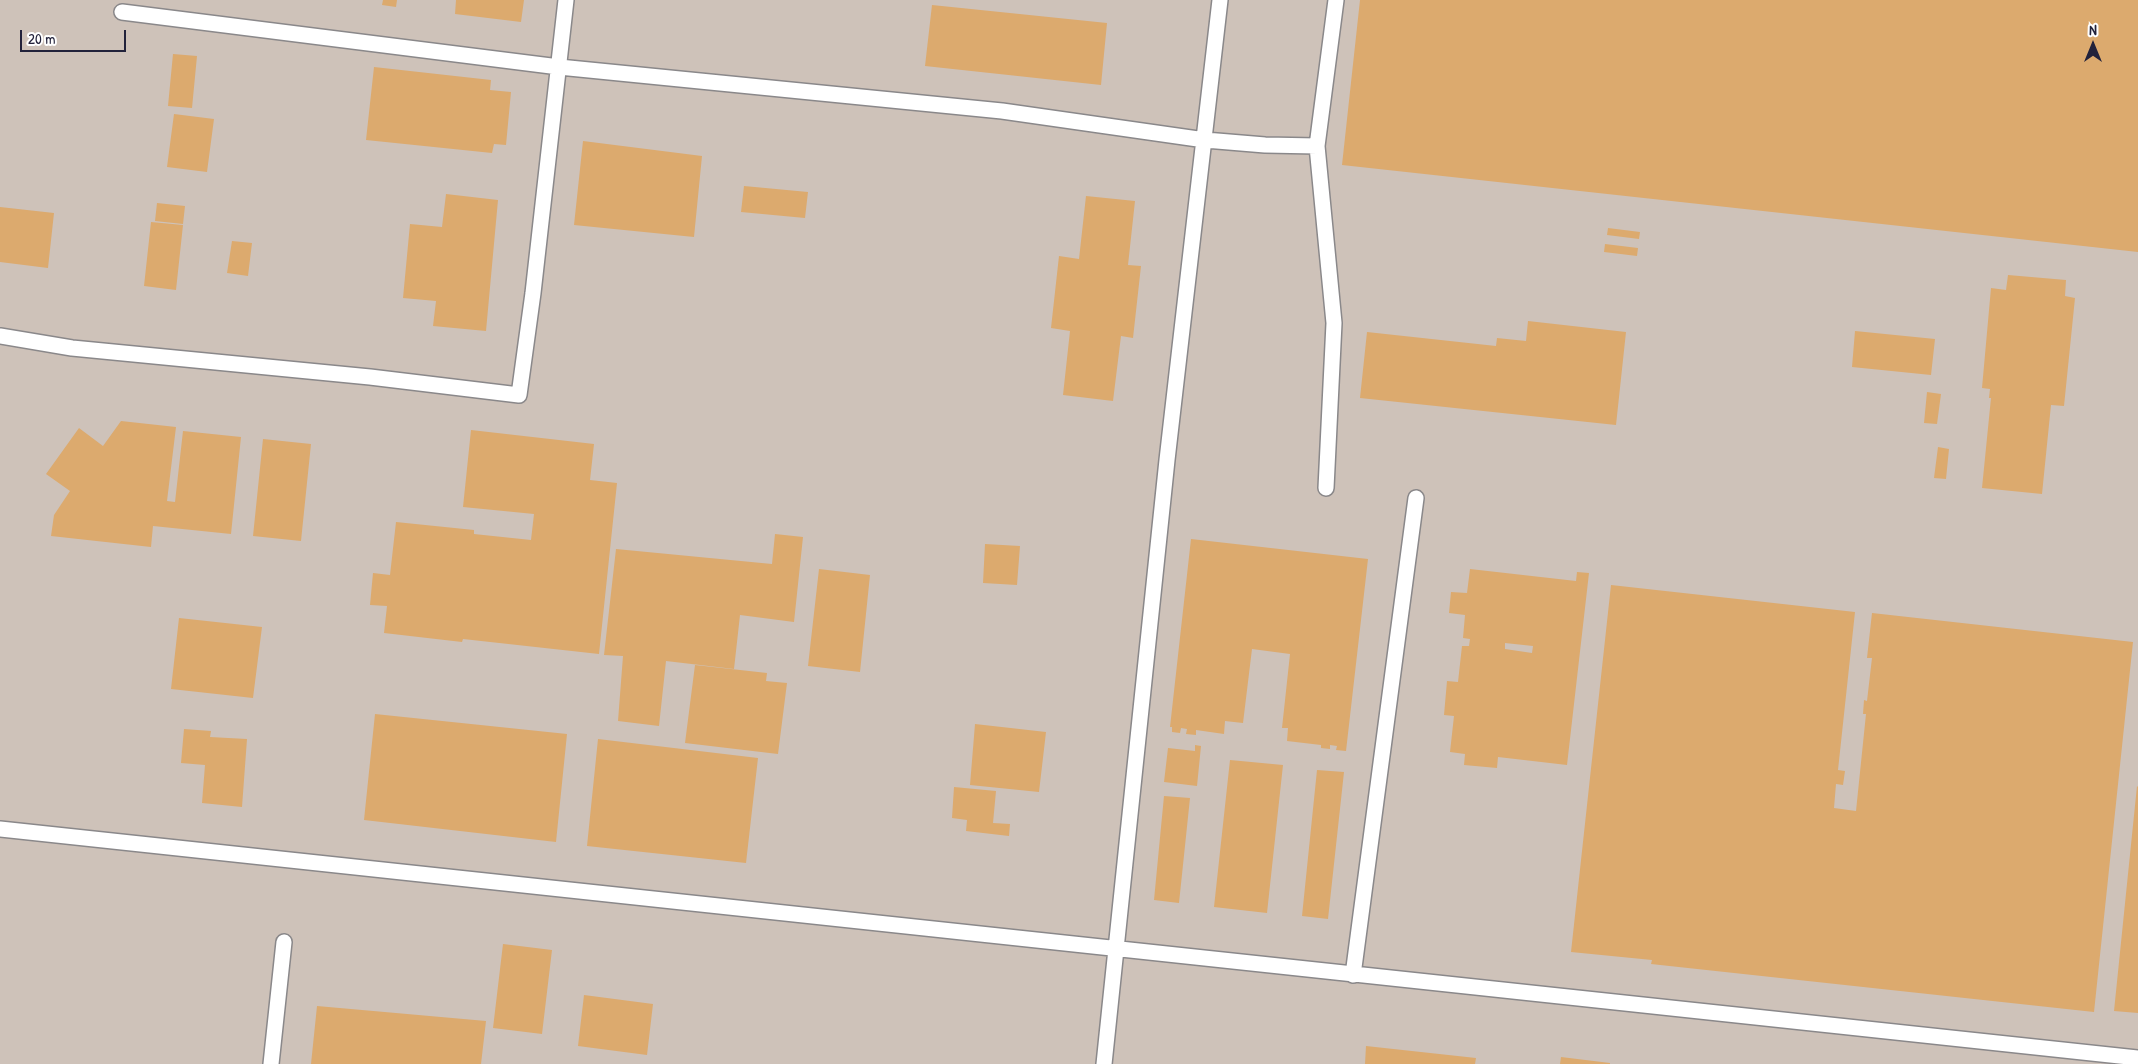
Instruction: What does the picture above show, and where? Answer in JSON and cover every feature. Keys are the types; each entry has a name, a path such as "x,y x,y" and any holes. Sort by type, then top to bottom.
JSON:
{"lane":[{"path":"0,336 72,348 370,376 518,395 566,0"},
{"path":"1104,1064 1167,460 1206,140 1220,0"},
{"path":"1326,488 1334,323 1317,146 1336,0"},
{"path":"122,12 559,67 1002,111 1206,140 1265,145 1317,146"},
{"path":"1353,975 1416,498"},
{"path":"0,828 1116,950 2138,1058"},
{"path":"270,1064 284,942"}],"shaded area":[{"path":"0,0 2138,0 2138,1064 0,1064"}],"building":[{"path":"383,0 397,0 396,7 382,5"},
{"path":"456,0 524,0 521,22 455,14"},
{"path":"1360,0 2138,0 2138,252 1342,165"},
{"path":"932,5 1107,23 1101,85 925,66"},
{"path":"173,54 197,56 192,108 168,106"},
{"path":"374,67 491,80 490,90 511,92 506,145 494,144 492,153 366,140"},
{"path":"174,114 214,119 207,172 167,167"},
{"path":"583,141 702,156 694,237 574,225"},
{"path":"744,186 808,192 805,218 741,212"},
{"path":"446,194 498,200 486,331 433,326 436,301 403,298 410,224 442,227"},
{"path":"1086,196 1135,201 1128,265 1141,266 1133,338 1121,336 1113,401 1063,395 1070,331 1051,328 1059,256 1079,259"},
{"path":"157,203 185,206 183,224 155,221"},
{"path":"0,207 54,213 48,268 0,262"},
{"path":"151,222 183,225 176,290 144,286"},
{"path":"1608,228 1640,232 1639,239 1607,235"},
{"path":"232,241 252,243 248,276 227,273"},
{"path":"1605,244 1638,248 1637,256 1604,252"},
{"path":"2008,275 2066,280 2065,296 2075,298 2064,406 2051,405 2042,494 1982,488 1991,398 1989,398 1990,389 1982,388 1991,288 2006,290"},
{"path":"1528,321 1626,332 1616,425 1360,398 1367,332 1496,346 1497,338 1526,341"},
{"path":"1855,331 1935,339 1931,375 1852,367"},
{"path":"1927,392 1941,394 1937,424 1924,423"},
{"path":"121,421 176,427 167,501 175,502 183,431 241,437 231,534 153,526 151,547 51,536 54,515 70,491 46,474 79,428 103,446"},
{"path":"471,430 594,444 590,480 617,483 599,654 463,639 462,642 384,633 387,606 370,605 373,573 390,575 396,522 474,530 474,534 531,540 534,514 463,507"},
{"path":"263,439 311,444 301,541 253,536"},
{"path":"1938,447 1949,449 1946,479 1934,478"},
{"path":"775,534 803,537 794,622 740,615 734,669 666,661 659,726 618,721 623,656 604,655 616,549 772,564"},
{"path":"1191,539 1368,559 1346,751 1336,750 1337,746 1330,745 1330,749 1321,748 1321,745 1287,741 1288,728 1282,728 1290,654 1252,649 1243,723 1225,721 1224,734 1196,730 1196,735 1186,734 1187,729 1181,728 1180,733 1172,732 1172,727 1170,727"},
{"path":"985,544 1020,546 1017,585 983,583"},
{"path":"819,569 870,575 860,672 808,666"},
{"path":"1470,569 1576,581 1577,572 1589,573 1567,765 1498,757 1497,768 1464,765 1465,754 1450,752 1454,716 1444,715 1447,681 1458,682 1462,646 1469,646 1470,639 1463,638 1465,615 1449,613 1451,592 1467,593","holes":["1505,643 1533,646 1532,653 1505,649"]},
{"path":"1611,585 1855,612 1838,770 1845,771 1843,785 1836,784 1834,808 1856,811 1866,714 1863,714 1864,700 1867,701 1872,658 1867,658 1872,613 2133,642 2094,1012 1651,964 1652,960 1571,952"},
{"path":"179,618 262,627 253,698 171,689"},
{"path":"695,665 767,673 766,681 787,683 778,754 685,743"},
{"path":"375,714 567,734 556,842 364,820"},
{"path":"975,724 1046,732 1039,792 970,785"},
{"path":"184,729 211,731 210,737 247,739 242,807 202,803 205,765 181,763"},
{"path":"598,739 758,758 746,863 587,846"},
{"path":"1195,745 1201,746 1197,786 1164,782 1168,748 1195,751"},
{"path":"1230,760 1283,765 1267,913 1214,907"},
{"path":"1317,770 1344,772 1328,919 1302,916"},
{"path":"954,787 996,791 993,823 1010,824 1009,836 966,831 967,820 952,818"},
{"path":"2138,787 2138,1013 2114,1011"},
{"path":"1164,796 1190,798 1179,903 1154,900"},
{"path":"503,944 552,950 542,1034 493,1028"},
{"path":"584,995 653,1004 647,1055 578,1046"},
{"path":"317,1006 486,1021 481,1064 311,1064"},
{"path":"1366,1046 1476,1058 1475,1064 1365,1064"},
{"path":"1561,1057 1610,1063 1610,1064 1560,1064"}]}
